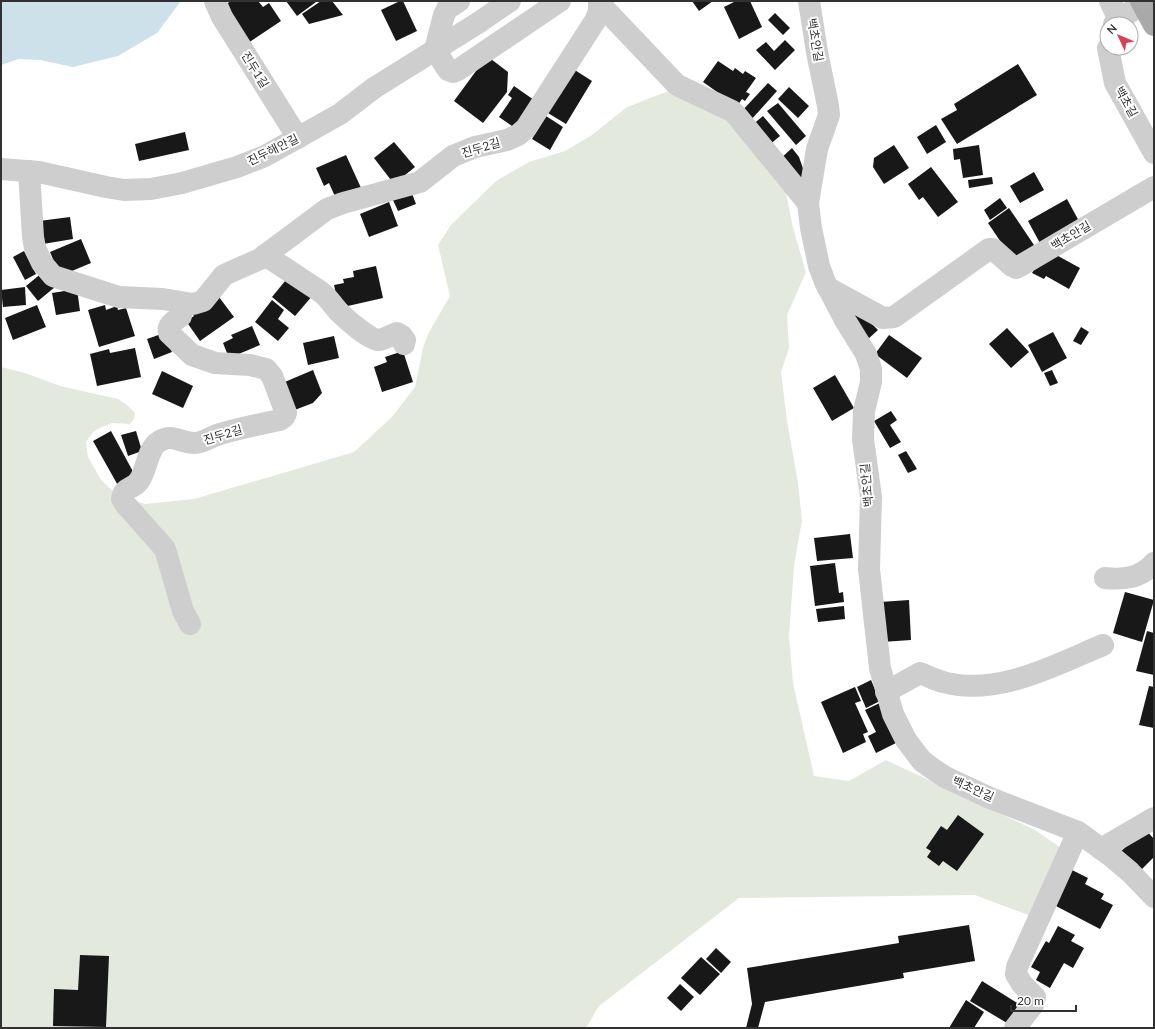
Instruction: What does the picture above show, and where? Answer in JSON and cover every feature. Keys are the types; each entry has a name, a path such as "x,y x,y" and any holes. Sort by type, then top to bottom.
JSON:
{"main road":[{"path":"1141,1 1154,24"}],"street":[{"name":"진두1길","path":"215,1 222,17 298,138"},
{"path":"459,1 447,9 444,15 435,50 448,70 453,72 560,1"},
{"name":"진두해안길","path":"1,169 29,170 106,188 124,190 151,189 182,183 237,167 265,156 340,114 374,88 510,1"},
{"name":"백초안길","path":"809,1 816,52 829,115 817,149 808,203 811,228 819,266 828,288 845,320 866,354 871,370 871,382 864,411 863,439 871,497 869,569 877,650 886,692 893,714 906,740 922,761 933,769 945,777 990,798 1078,832 1130,872 1154,897"},
{"path":"1118,16 1145,1"},
{"path":"599,2 677,84 732,111 808,203"},
{"name":"진두2길","path":"29,170 35,248 42,263 53,276 119,297 163,299 193,304 203,301 224,275 252,263 265,255 326,209 420,182 453,156 475,147 507,140 518,135 526,128 595,20 599,12 599,2"},
{"name":"백초길","path":"1110,56 1115,83 1154,153"},
{"name":"백초안길","path":"828,288 883,318 894,317 989,248 993,249 1016,268 1154,187"},
{"path":"265,255 321,292 341,314 366,334 379,340 397,333 405,340 404,344"},
{"name":"진두2길","path":"183,303 181,316 170,325 168,329 169,334 192,355 215,363 250,365 266,369 272,376 286,414 280,420 218,434 196,443 174,437 165,438 152,448 140,480 123,493 122,500 165,549 183,611 190,624"},
{"path":"1105,578 1122,580 1129,579 1146,571 1154,562"},
{"path":"886,692 920,673 942,682 972,685 984,685 1013,680 1030,675 1103,645"},
{"path":"1102,849 1154,818"},
{"path":"1015,1028 1033,1005 1034,997 1022,984 1016,974 1017,967 1078,832"}],"shaded area":[{"path":"671,90 722,115 784,183 793,228 806,272 787,315 789,348 781,372 787,421 798,483 802,520 794,566 789,636 793,683 814,776 849,781 886,760 1035,830 1064,850 1031,916 975,895 739,898 599,1006 586,1028 1,1028 1,367 25,373 60,386 118,399 127,405 135,413 134,419 130,424 112,423 94,431 86,442 88,457 101,480 116,494 145,504 194,499 354,452 392,417 415,387 423,348 428,334 450,296 438,245 451,225 496,181 529,162 565,151 592,135 627,107"}],"water":[{"path":"1,1 181,1 157,33 118,56 73,67 40,60 19,59 1,65"}],"building":[{"path":"231,1 258,1 263,7 269,3 281,21 248,43 223,6"},
{"path":"286,1 315,1 316,2 297,16"},
{"path":"321,1 332,1 343,15 309,24 302,14"},
{"path":"403,1 417,31 396,41 381,10"},
{"path":"692,1 713,1 699,11"},
{"path":"736,1 750,1 762,27 739,39 724,7"},
{"path":"775,13 790,28 783,35 768,20"},
{"path":"785,40 795,50 775,70 756,50 766,42 774,51"},
{"path":"487,56 508,72 507,92 483,123 454,101"},
{"path":"718,61 733,71 735,68 743,74 745,71 756,78 746,92 750,94 745,101 742,99 737,106 703,82"},
{"path":"1018,64 1037,95 957,144 941,119 957,110 954,104"},
{"path":"570,67 592,81 566,124 543,110"},
{"path":"768,83 777,91 750,121 741,112"},
{"path":"514,86 534,100 515,128 499,117 512,98 508,95"},
{"path":"789,87 809,106 798,118 778,99"},
{"path":"778,103 806,136 796,145 767,111"},
{"path":"546,116 563,127 550,150 532,139"},
{"path":"763,116 780,136 768,146 751,126"},
{"path":"936,125 946,142 927,154 917,137"},
{"path":"185,132 189,150 139,161 135,144"},
{"path":"394,142 415,167 394,184 374,158"},
{"path":"894,145 909,168 884,184 873,167 874,158"},
{"path":"979,145 983,175 963,178 960,159 954,160 953,149"},
{"path":"792,148 799,157 806,177 799,183 779,160"},
{"path":"346,155 362,190 337,201 329,183 324,186 316,168"},
{"path":"931,167 958,202 938,217 923,197 919,200 908,184"},
{"path":"1034,172 1044,190 1020,203 1010,186"},
{"path":"992,177 993,184 969,188 968,180"},
{"path":"411,191 416,204 398,211 392,198"},
{"path":"1000,198 1007,208 990,220 984,210"},
{"path":"1067,199 1080,223 1041,245 1028,221"},
{"path":"389,202 398,226 369,237 360,214"},
{"path":"1009,208 1036,248 1015,263 988,223"},
{"path":"70,217 73,239 43,244 39,221"},
{"path":"81,239 91,263 60,276 50,252"},
{"path":"24,251 36,274 25,280 13,257"},
{"path":"1049,251 1080,268 1069,289 1046,276 1044,279 1032,273 1042,256"},
{"path":"376,266 383,298 339,308 334,285 344,283 343,279 354,277 353,271"},
{"path":"43,272 55,287 38,301 26,286"},
{"path":"290,275 313,295 295,316 272,297"},
{"path":"25,287 26,305 3,307 1,290"},
{"path":"77,289 80,311 56,315 52,293"},
{"path":"219,297 234,317 200,341 186,321 194,316 192,313"},
{"path":"272,300 284,310 278,319 289,328 278,341 255,322"},
{"path":"37,305 46,327 13,340 5,318"},
{"path":"105,305 106,310 117,306 118,310 126,308 135,336 99,347 88,310"},
{"path":"859,311 878,330 867,340 849,321"},
{"path":"252,326 260,345 229,358 223,343 233,338 231,335"},
{"path":"1081,327 1089,332 1081,345 1073,341"},
{"path":"1007,328 1029,352 1011,368 989,344"},
{"path":"1053,332 1067,358 1042,372 1028,345"},
{"path":"164,333 172,352 154,359 147,339"},
{"path":"889,335 922,358 907,378 875,354"},
{"path":"334,336 339,358 308,365 303,343"},
{"path":"135,348 141,377 97,386 90,354 109,349 110,353"},
{"path":"403,351 413,382 382,392 374,367 387,362 385,357"},
{"path":"313,370 322,393 313,403 292,411 280,384"},
{"path":"1052,370 1058,383 1050,386 1044,373"},
{"path":"162,371 193,386 183,408 152,394"},
{"path":"835,375 854,408 832,421 813,388"},
{"path":"891,411 897,420 890,425 901,442 890,448 874,421"},
{"path":"111,431 137,479 120,489 93,441"},
{"path":"136,431 142,451 128,456 121,435"},
{"path":"906,451 917,469 908,473 898,455"},
{"path":"850,534 853,558 817,561 814,538"},
{"path":"835,563 839,593 843,592 844,602 815,606 810,566"},
{"path":"1125,592 1154,600 1142,642 1113,633"},
{"path":"909,600 911,640 882,642 880,602"},
{"path":"844,606 845,619 818,622 816,609"},
{"path":"1147,631 1154,633 1154,675 1136,671"},
{"path":"871,680 880,701 866,708 857,687"},
{"path":"1149,686 1154,687 1154,728 1139,725"},
{"path":"855,687 861,701 855,703 868,732 863,734 866,742 843,753 821,702"},
{"path":"882,702 900,741 876,753 868,736 876,732 865,710"},
{"path":"958,815 984,834 957,871 943,861 939,866 927,857 931,851 926,848 941,826 947,830"},
{"path":"1145,829 1154,839 1154,857 1137,874 1118,854"},
{"path":"1072,870 1088,878 1085,884 1104,894 1101,899 1113,905 1100,929 1054,905"},
{"path":"969,925 975,961 903,973 904,978 765,1002 758,1028 746,1028 752,1004 747,968 899,943 898,936"},
{"path":"1058,926 1075,935 1071,941 1084,948 1073,968 1064,963 1050,988 1036,980 1040,972 1031,967 1046,941 1049,943"},
{"path":"716,948 731,962 721,973 706,959"},
{"path":"80,955 109,956 106,1027 53,1026 54,989 78,990"},
{"path":"701,957 720,974 700,995 681,978"},
{"path":"982,981 1019,1004 1007,1023 970,1001"},
{"path":"680,984 694,997 681,1011 667,998"},
{"path":"966,1000 984,1012 974,1028 949,1028"}]}
